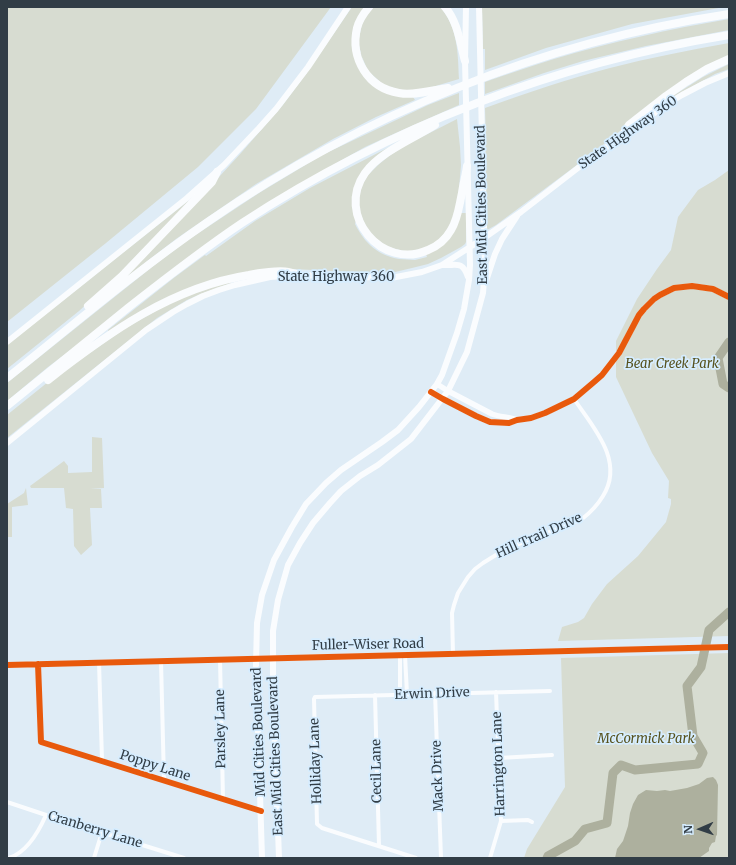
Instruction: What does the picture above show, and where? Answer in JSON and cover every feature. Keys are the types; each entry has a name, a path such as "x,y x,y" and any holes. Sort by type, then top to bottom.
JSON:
{"highway":[{"path":"369,7 362,16 357,27 355,40 356,53 360,66 377,84 388,90 412,94 461,86"},
{"path":"445,7 452,16 456,26 465,61"},
{"path":"7,378 154,261 210,220 238,201 335,144 418,104 461,86 524,64 591,43 658,27 729,14"},
{"path":"7,406 184,264 241,224 299,188 353,159 394,138 455,111 520,87 586,66 654,49 729,35"},
{"path":"622,136 629,125 666,96 697,75 729,59"},
{"path":"455,111 398,146 372,165 365,173 356,194 356,205 361,226 376,244 399,254 424,252 434,247 444,240 451,232 456,222 467,166"},
{"path":"7,373 92,304 122,276 212,182 217,172"},
{"path":"7,412 110,334 156,306 189,291 223,280 256,274 287,271 300,275"}],"main road":[{"path":"7,342 187,198 217,172 276,109 308,67 348,7"},
{"name":"East Mid Cities Boulevard","path":"446,365 458,334 469,280 465,61 466,7"},
{"name":"East Mid Cities Boulevard","path":"279,858 273,631 278,600 288,565 313,523 341,491 411,439 443,399 448,392 467,352 483,293 484,238 479,7"},
{"name":"State Highway 360","path":"7,443 146,330 173,312 203,296 236,285 270,277 300,275 391,278 422,272 442,265 521,212 587,161 682,94 729,73"},
{"path":"483,293 495,254 502,239 521,212"},
{"path":"442,265 460,265 464,268 469,280"},
{"name":"Mid Cities Boulevard","path":"262,858 256,658 257,623 262,595 274,560 306,504 326,482 398,430 437,384 446,365"}],"street":[{"path":"431,392 490,422 510,423 517,420 531,418 574,399 594,382 619,353 639,315 654,299 660,295 674,288 692,286 713,289 729,297"},
{"path":"437,384 448,392 496,416 509,417 517,420"},
{"name":"Hill Trail Drive","path":"453,654 452,613 454,605 458,593 475,569 504,550 582,519 595,508 607,489 611,473 607,453 601,438 574,399"},
{"name":"Fuller-Wiser Road","path":"7,664 728,647"},
{"path":"403,655 407,694"},
{"path":"400,695 403,655"},
{"name":"Parsley Lane","path":"220,659 223,799"},
{"path":"161,661 164,781"},
{"path":"99,662 102,760"},
{"name":"Poppy Lane","path":"38,664 41,742 261,811"},
{"name":"Erwin Drive","path":"315,697 550,691"},
{"name":"Harrington Lane","path":"490,858 501,821 496,692"},
{"name":"Mack Drive","path":"435,694 441,858"},
{"name":"Cecil Lane","path":"375,695 378,846"},
{"name":"Holliday Lane","path":"315,697 317,824 322,828 378,846"},
{"path":"499,758 552,755"},
{"name":"Cranberry Lane","path":"7,802 184,858"},
{"path":"9,858 20,852 30,843 40,828 46,815"},
{"path":"501,821 528,820 532,822"},
{"path":"94,858 102,832"},
{"path":"378,846 416,858"}],"green space":[{"path":"7,7 331,7 256,109 198,167 7,322"},
{"path":"352,7 366,7 355,28 367,79 413,97 415,100 376,117 333,139 256,184 176,239 124,279 241,153 282,106"},
{"path":"374,7 440,7 446,15 454,32 459,79 429,88 406,91 385,86 368,71 359,50 359,38 362,24 367,14"},
{"path":"482,7 724,7 632,24 546,48 485,70"},
{"path":"729,19 729,30 646,46 583,61 485,94 485,82 554,59 641,36"},
{"path":"729,43 729,57 652,103 585,159 496,225 487,230 484,144 486,143 485,108 547,86 610,68 669,54"},
{"path":"729,64 729,69 715,74 668,100 703,77"},
{"path":"459,93 459,105 365,147 270,202 48,367 7,401 7,383 188,240 259,193 322,155 428,105"},
{"path":"457,119 461,165 458,200 453,222 440,239 429,247 407,252 385,246 368,232 359,210 359,198 362,185 368,175 389,156 406,145"},
{"path":"397,143 360,177 355,224 359,231 373,248 385,255 399,259 415,260 427,257 426,254 433,251 461,213 466,213 466,242 461,247 428,264 395,272 353,272 292,269 212,280 109,333 108,330 175,277 255,221 310,188"},
{"name":"Bear Creek Park","path":"729,170 729,636 558,641 562,627 578,622 584,618 592,604 607,584 638,556 666,522 671,504 671,499 668,498 669,481 652,453 616,377 616,341 637,299 671,250 678,217 698,190"},
{"path":"188,201 189,202 115,278 79,311 7,369 7,345"},
{"path":"231,281 231,283 187,300 157,318 7,438 7,415 48,382 124,329 177,299"},
{"path":"92,437 102,438 104,488 90,489 101,489 102,508 90,508 92,545 81,555 74,546 73,509 66,508 64,488 31,488 30,486 64,461 68,466 68,473 92,472"},
{"path":"26,488 28,505 12,507 12,537 7,537 7,504 24,493"},
{"name":"McCormick Park","path":"729,653 729,858 524,858 527,849 565,787 561,658"}],"shaded area":[{"path":"713,777 718,785 717,835 715,842 712,843 709,848 709,851 699,858 615,858 617,849 623,841 628,826 630,813 638,795 646,790 670,791 687,788 699,784 707,778"}],"waterway":[{"path":"729,342 718,358 723,384 729,388"},
{"path":"547,858 575,841 585,829 607,823 613,773 621,765 635,770 698,764 703,753 693,736 687,686 701,667 709,630 729,612"}],"cycle path":[{"path":"431,392 490,422 509,423 531,418 574,399 602,375 619,353 639,315 654,299 660,295 674,288 692,286 713,289 729,297"},
{"path":"7,665 729,647"},
{"path":"38,664 41,742 261,811"}]}
